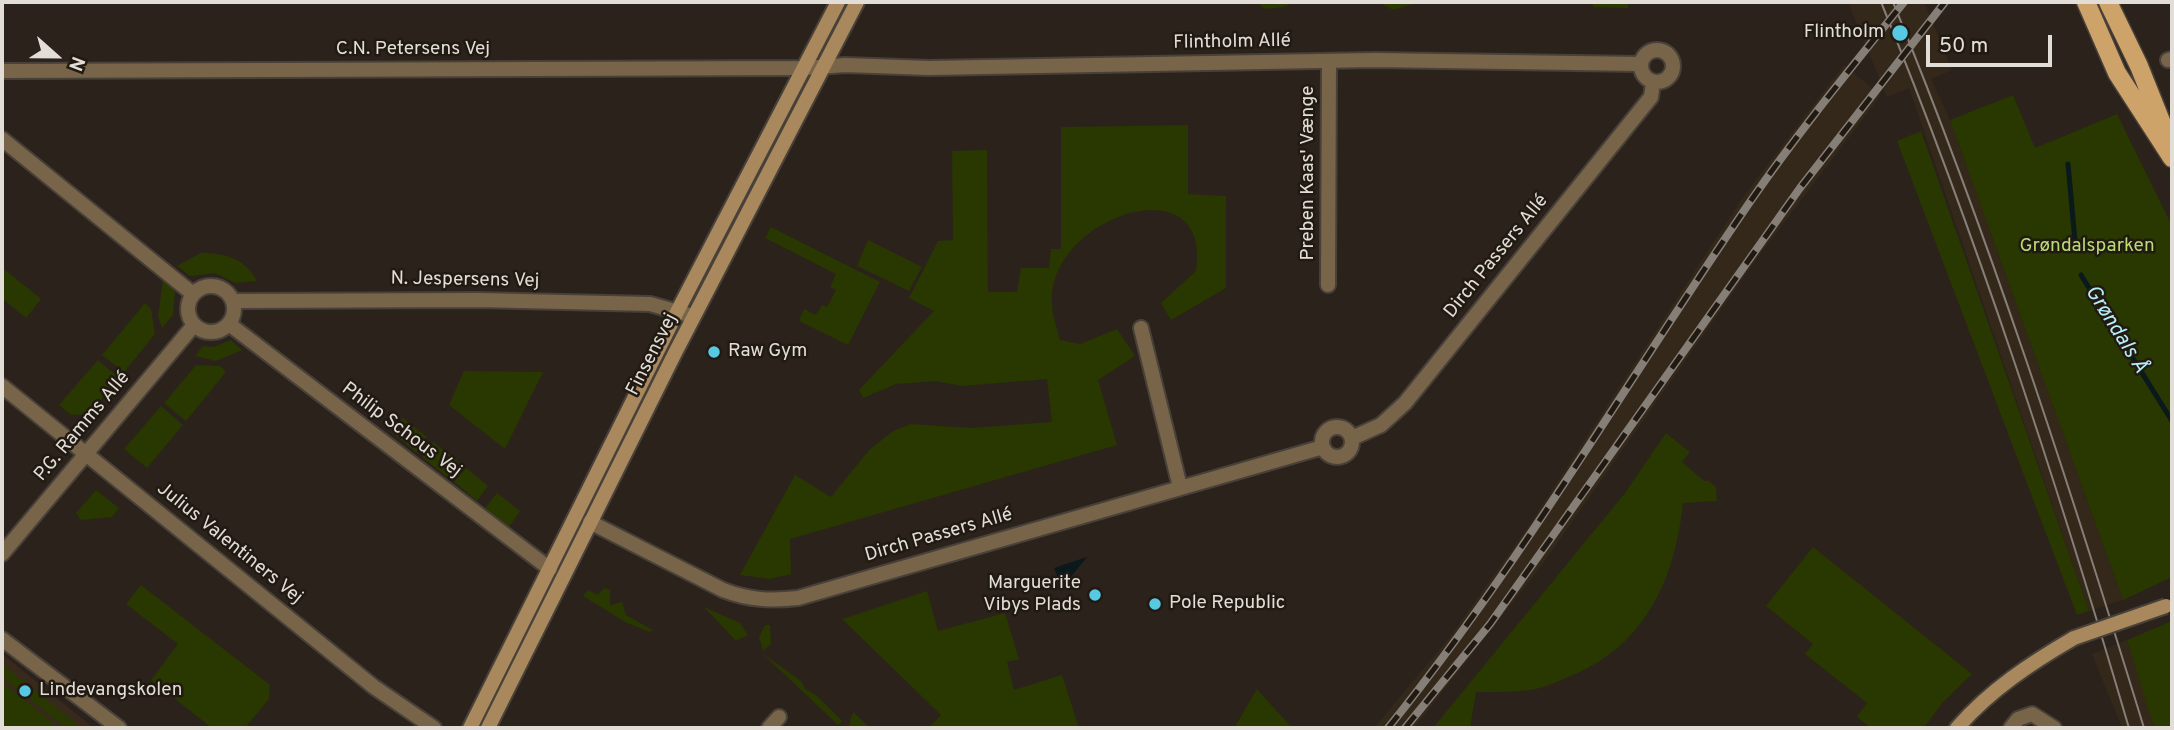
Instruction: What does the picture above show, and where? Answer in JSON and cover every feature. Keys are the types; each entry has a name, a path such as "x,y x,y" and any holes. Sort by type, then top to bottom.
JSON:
{"main road":[{"path":"2086,2 2117,73 2172,158"},
{"path":"2108,2 2139,66 2172,149"}],"street":[{"name":"Finsensvej","path":"488,728 678,310 838,2"},
{"name":"Finsensvej","path":"470,728 550,569 584,518 694,317 857,2"},
{"path":"1655,50 1671,57 1674,66 1670,77 1653,82 1643,76 1641,64 1648,52 1655,50"},
{"name":"Flintholm Allé","path":"824,68 845,65 929,68 1329,61 1641,64"},
{"name":"Preben Kaas' Vænge","path":"1328,285 1329,61"},
{"name":"C.N. Petersens Vej","path":"2,71 824,68"},
{"name":"Dirch Passers Allé","path":"1352,438 1381,425 1405,402 1651,97 1653,82"},
{"path":"2,139 193,294"},
{"path":"215,286 223,289 233,301 233,317 229,324 212,332 194,325 187,309 193,294 199,289 215,286"},
{"name":"N. Jespersens Vej","path":"233,301 478,299 650,304 678,310 694,317"},
{"name":"Philip Schous Vej","path":"229,324 550,569"},
{"name":"P.G. Ramms Allé","path":"2,554 194,325"},
{"path":"1141,328 1180,487"},
{"name":"Julius Valentiners Vej","path":"2,386 374,687 433,728"},
{"path":"1332,428 1343,428 1352,438 1351,448 1342,456 1331,456 1323,447 1323,436 1332,428"},
{"name":"Dirch Passers Allé","path":"584,518 723,590 746,598 771,601 797,598 1323,447"},
{"path":"1957,728 1990,694 2043,655 2074,638 2169,605"},
{"path":"2,639 119,728"},
{"path":"2011,728 2018,719 2032,714 2054,728"}],"shaded area":[{"path":"1848,2 1924,2 1952,70 1931,79 1950,120 2123,600 2089,611 1909,88 1887,97"},
{"path":"1844,65 1881,95 1758,257 1541,566 1414,728 1374,728 1450,637 1526,530 1743,197"},
{"path":"1087,557 1062,588 1054,568"},
{"path":"2127,640 2154,728 2122,728 2092,654"},
{"name":"Lindevangskolen","path":"2,654 94,728 2,728"}],"green space":[{"path":"1257,2 1294,2 1284,7 1265,9"},
{"path":"1379,2 1419,2 1393,10"},
{"path":"1511,2 1627,2 1629,8 1593,7 1593,3"},
{"name":"Grøndalsparken","path":"2013,95 2035,148 2117,114 2172,226 2172,577 2123,600 1950,120"},
{"path":"1188,125 1188,194 1226,196 1226,288 1171,320 1161,303 1196,271 1195,238 1180,218 1157,210 1129,214 1100,226 1075,246 1058,272 1052,303 1060,340 1080,344 1117,329 1135,356 1098,380 1117,445 790,539 791,574 770,579 740,575 795,475 831,497 869,450 893,431 911,424 971,428 1052,422 1047,379 962,386 935,381 896,384 863,398 859,390 934,311 909,298 938,241 953,240 952,151 987,150 988,292 1017,292 1021,268 1049,268 1051,249 1061,249 1061,127"},
{"path":"1921,131 2089,611 2077,615 1897,141"},
{"path":"771,227 880,282 848,345 799,321 804,309 816,315 822,305 827,307 836,290 830,287 836,274 765,238"},
{"path":"868,240 922,267 909,291 857,266"},
{"path":"201,253 234,258 247,267 257,281 235,283 215,273 190,276 177,266"},
{"path":"4,269 41,299 26,318 2,298"},
{"path":"163,280 175,291 173,315 162,328 158,316"},
{"path":"145,303 151,309 155,334 124,372 102,355"},
{"path":"231,340 242,350 216,361 195,356 203,346 213,347"},
{"path":"98,360 119,378 89,414 71,415 59,405"},
{"path":"196,365 220,366 226,372 186,421 164,403"},
{"path":"464,371 543,372 505,449 449,405"},
{"path":"161,406 183,425 147,468 124,449"},
{"path":"403,418 427,437 416,452 391,432"},
{"path":"1666,433 1690,452 1682,462 1704,481 1709,481 1716,487 1717,501 1683,503 1673,557 1653,605 1639,626 1621,645 1600,661 1553,684 1530,690 1476,692 1470,728 1433,728 1625,493"},
{"path":"433,442 459,462 447,477 422,457"},
{"path":"466,468 488,486 477,501 454,482"},
{"path":"96,490 119,508 112,517 81,520 76,513"},
{"path":"497,493 520,511 509,527 485,508"},
{"path":"1813,547 1972,674 1942,703 1924,728 1871,728 1857,717 1867,703 1805,654 1813,644 1766,606"},
{"path":"141,585 270,685 269,699 245,728 212,728 151,680 178,644 126,604"},
{"path":"604,588 610,590 610,605 622,602 626,615 653,630 650,632 625,622 583,596 588,590 598,595"},
{"path":"927,591 938,631 1005,613 1019,659 1007,662 1014,690 1062,675 1079,728 929,728 941,715 842,619"},
{"path":"704,607 740,623 748,635 736,641"},
{"path":"2172,621 2172,728 2154,728 2127,640"},
{"path":"765,625 770,625 771,644 763,651 759,637"},
{"path":"762,653 801,681 805,689 816,695 842,721 838,725"},
{"path":"2,664 82,728 66,728 2,677"},
{"path":"2,682 59,728 2,728"},
{"path":"1257,689 1292,728 1234,728"},
{"path":"853,712 870,728 848,728"}],"waterway":[{"name":"Grøndals Å","path":"2068,164 2075,241"},
{"name":"Grøndals Å","path":"2081,275 2172,421"},
{"path":"524,636 539,607"}],"tram line":[{"path":"1881,2 1917,91 1983,271 2074,545 2129,728"},
{"path":"1893,2 1963,181 2027,362 2144,728"}],"railway":[{"path":"1388,728 1485,600 1770,174 1904,2"},
{"path":"1405,728 1490,624 1800,188 1945,2"}],"place":[{"name":"Flintholm","path":"1900,33"},
{"name":"Raw Gym","path":"714,352"},
{"name":"Marguerite Vibys Plads","path":"1095,595"},
{"name":"Pole Republic","path":"1155,604"},
{"name":"Lindevangskolen","path":"25,691"}]}
